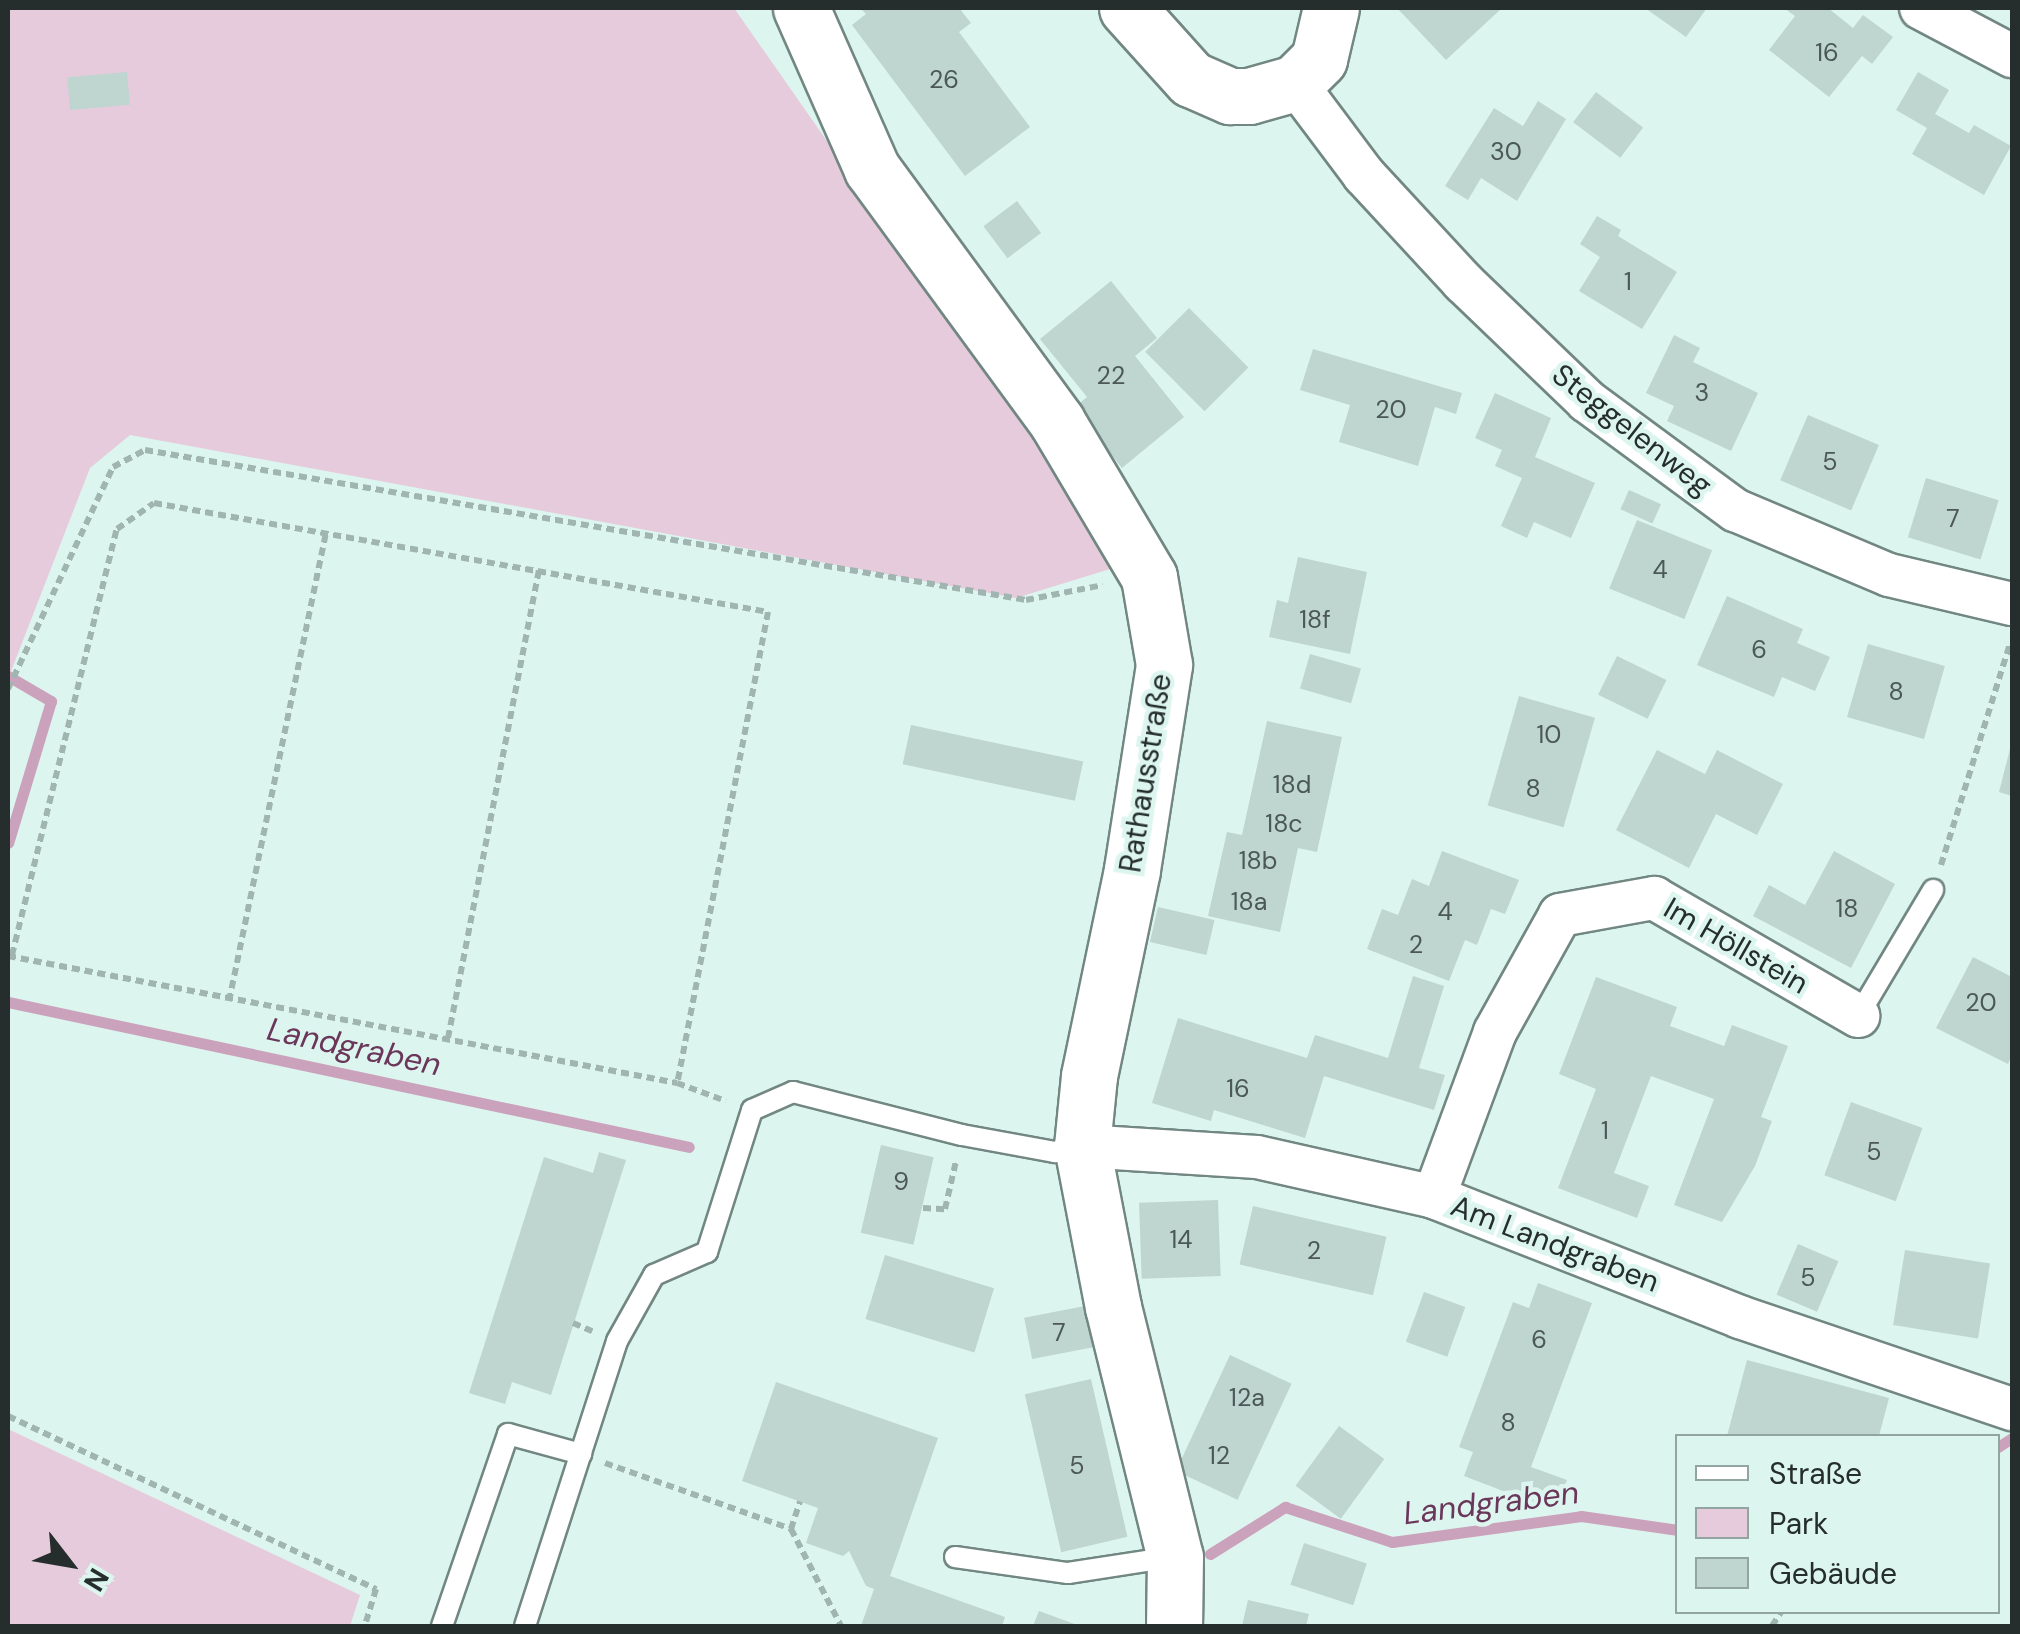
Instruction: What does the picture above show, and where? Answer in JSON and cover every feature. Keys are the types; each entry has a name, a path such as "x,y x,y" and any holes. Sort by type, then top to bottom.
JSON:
{"main road":[{"name":"Rathausstraße","path":"800,8 872,170 1057,422 1149,577 1164,666 1132,870 1089,1076 1082,1146 1113,1307 1175,1557 1174,1626"},
{"path":"1127,8 1179,69 1212,90 1230,96 1267,95 1294,83 1319,59 1331,8"}],"street":[{"path":"1921,8 2012,56"},
{"name":"Steggelenweg","path":"1294,83 1364,175 1491,309 1587,402 1734,510 1889,575 2012,604"},
{"name":"Im Höllstein","path":"1434,1197 1495,1032 1560,915 1654,898 1858,1016"},
{"name":"Am Landgraben","path":"1082,1146 1258,1158 1434,1197 1740,1317 2012,1409"}],"lane":[{"path":"1858,1016 1933,890"},
{"path":"525,1626 617,1340 654,1275 708,1252 752,1110 793,1092 962,1135 1055,1152 1082,1146"},
{"path":"442,1626 508,1434 580,1454"},
{"path":"955,1558 1068,1572 1175,1557"}],"path":[{"path":"9,686 112,467 144,450 1026,600 1149,577"},
{"path":"677,1083 768,612 539,568 154,503 117,529 10,956 230,1001 677,1083 752,1110"},
{"path":"230,1001 326,531"},
{"path":"448,1038 539,568"},
{"path":"1933,890 2012,634"},
{"path":"924,1208 945,1209 962,1135"},
{"path":"8,1416 376,1589 366,1626"},
{"path":"580,1454 791,1529 841,1626"},
{"path":"791,1529 800,1501"}],"green space":[{"path":"8,8 734,8 1123,565 1016,598 130,435 90,468 8,679"},
{"path":"8,1429 360,1595 350,1626 8,1626"}],"building":[{"path":"860,8 959,8 971,23 959,32 1030,127 965,176 852,25 866,14"},
{"path":"1397,8 1502,8 1446,60"},
{"path":"1645,8 1707,8 1686,37"},
{"path":"1784,8 1828,8 1853,28 1863,15 1893,37 1872,64 1862,56 1829,97 1769,50 1795,16"},
{"path":"127,72 130,105 70,110 67,77"},
{"path":"1918,72 1949,90 1935,114 1969,133 1974,125 2011,146 1984,195 1912,154 1927,128 1896,110"},
{"path":"1596,92 1643,128 1620,158 1573,122"},
{"path":"1538,101 1566,119 1517,201 1481,178 1468,200 1445,186 1494,108 1523,126"},
{"path":"1017,201 1041,233 1008,258 983,226"},
{"path":"1597,216 1621,230 1618,236 1677,272 1642,329 1579,291 1600,257 1580,244"},
{"path":"1111,281 1157,338 1135,356 1184,417 1122,468 1074,408 1087,397 1040,339"},
{"path":"1189,308 1248,367 1205,411 1145,352"},
{"path":"1674,335 1700,348 1693,362 1758,393 1731,451 1667,421 1674,406 1646,393"},
{"path":"1313,349 1462,393 1456,414 1435,407 1418,466 1339,442 1350,405 1300,390"},
{"path":"1495,393 1551,418 1535,457 1595,483 1571,538 1534,522 1527,538 1501,526 1522,478 1495,466 1502,450 1475,438"},
{"path":"1808,415 1879,445 1851,510 1780,480"},
{"path":"1926,478 1999,500 1981,560 1908,537"},
{"path":"1629,490 1661,504 1652,523 1620,509"},
{"path":"1637,520 1712,550 1684,619 1609,589"},
{"path":"1298,557 1367,572 1350,654 1269,637 1277,600 1288,603"},
{"path":"1727,596 1803,629 1797,643 1830,657 1815,691 1782,677 1774,697 1697,665"},
{"path":"1868,644 1945,666 1924,739 1847,717"},
{"path":"1310,654 1361,669 1351,703 1300,689"},
{"path":"1617,656 1666,680 1648,719 1598,695"},
{"path":"1519,696 1595,718 1564,827 1488,806"},
{"path":"1267,721 1342,737 1317,852 1298,848 1280,932 1208,916 1227,832 1242,835"},
{"path":"911,725 1083,762 1075,801 903,764"},
{"path":"2012,745 2012,796 1999,792"},
{"path":"1657,750 1705,774 1717,750 1783,784 1757,835 1716,814 1689,868 1616,830"},
{"path":"1442,851 1519,880 1505,914 1491,909 1477,945 1465,940 1449,981 1367,949 1382,909 1398,915 1412,879 1429,886"},
{"path":"1834,851 1895,884 1851,968 1753,916 1769,885 1805,905"},
{"path":"1158,907 1215,920 1206,955 1150,942"},
{"path":"1973,957 2012,977 2012,1055 2008,1064 1936,1028"},
{"path":"1413,976 1444,986 1419,1068 1445,1075 1434,1110 1324,1076 1305,1138 1214,1110 1211,1121 1152,1103 1178,1018 1307,1058 1315,1035 1388,1058"},
{"path":"1596,977 1677,1007 1670,1026 1724,1046 1732,1025 1788,1046 1761,1117 1772,1121 1755,1166 1722,1222 1674,1205 1714,1099 1651,1076 1614,1173 1649,1186 1637,1218 1558,1188 1596,1089 1559,1074"},
{"path":"1851,1102 1922,1128 1896,1201 1824,1175"},
{"path":"881,1145 934,1157 913,1245 861,1233"},
{"path":"599,1152 626,1160 551,1395 512,1382 505,1404 469,1393 544,1157 593,1173"},
{"path":"1218,1200 1221,1276 1142,1279 1139,1203"},
{"path":"1253,1206 1386,1237 1373,1295 1240,1264"},
{"path":"1798,1244 1839,1261 1817,1312 1777,1295"},
{"path":"1905,1250 1990,1263 1978,1339 1893,1325"},
{"path":"885,1255 994,1288 974,1352 865,1319"},
{"path":"1538,1283 1592,1303 1531,1467 1567,1480 1555,1511 1464,1476 1473,1452 1459,1447 1513,1302 1529,1308"},
{"path":"1424,1292 1465,1307 1447,1357 1406,1342"},
{"path":"1085,1306 1093,1347 1032,1359 1024,1318"},
{"path":"1230,1355 1292,1384 1238,1500 1176,1471"},
{"path":"1747,1360 1889,1398 1880,1434 1728,1434"},
{"path":"1091,1379 1127,1537 1061,1552 1025,1394"},
{"path":"776,1382 938,1438 890,1576 1005,1617 1002,1626 861,1626 874,1589 866,1586 849,1551 843,1556 806,1543 818,1508 742,1481"},
{"path":"1339,1426 1384,1459 1341,1519 1296,1486"},
{"path":"1304,1543 1367,1563 1353,1605 1290,1585"},
{"path":"1248,1600 1309,1614 1306,1626 1242,1626"},
{"path":"1039,1611 1080,1626 1033,1626"}],"waterway":[{"name":"Landgraben","path":"8,676 51,701 8,843"},
{"name":"Landgraben","path":"8,1002 689,1147"},
{"name":"Landgraben","path":"2000,1446 2012,1438"},
{"name":"Landgraben","path":"1210,1554 1285,1507 1392,1542 1581,1516 1675,1530"}]}
